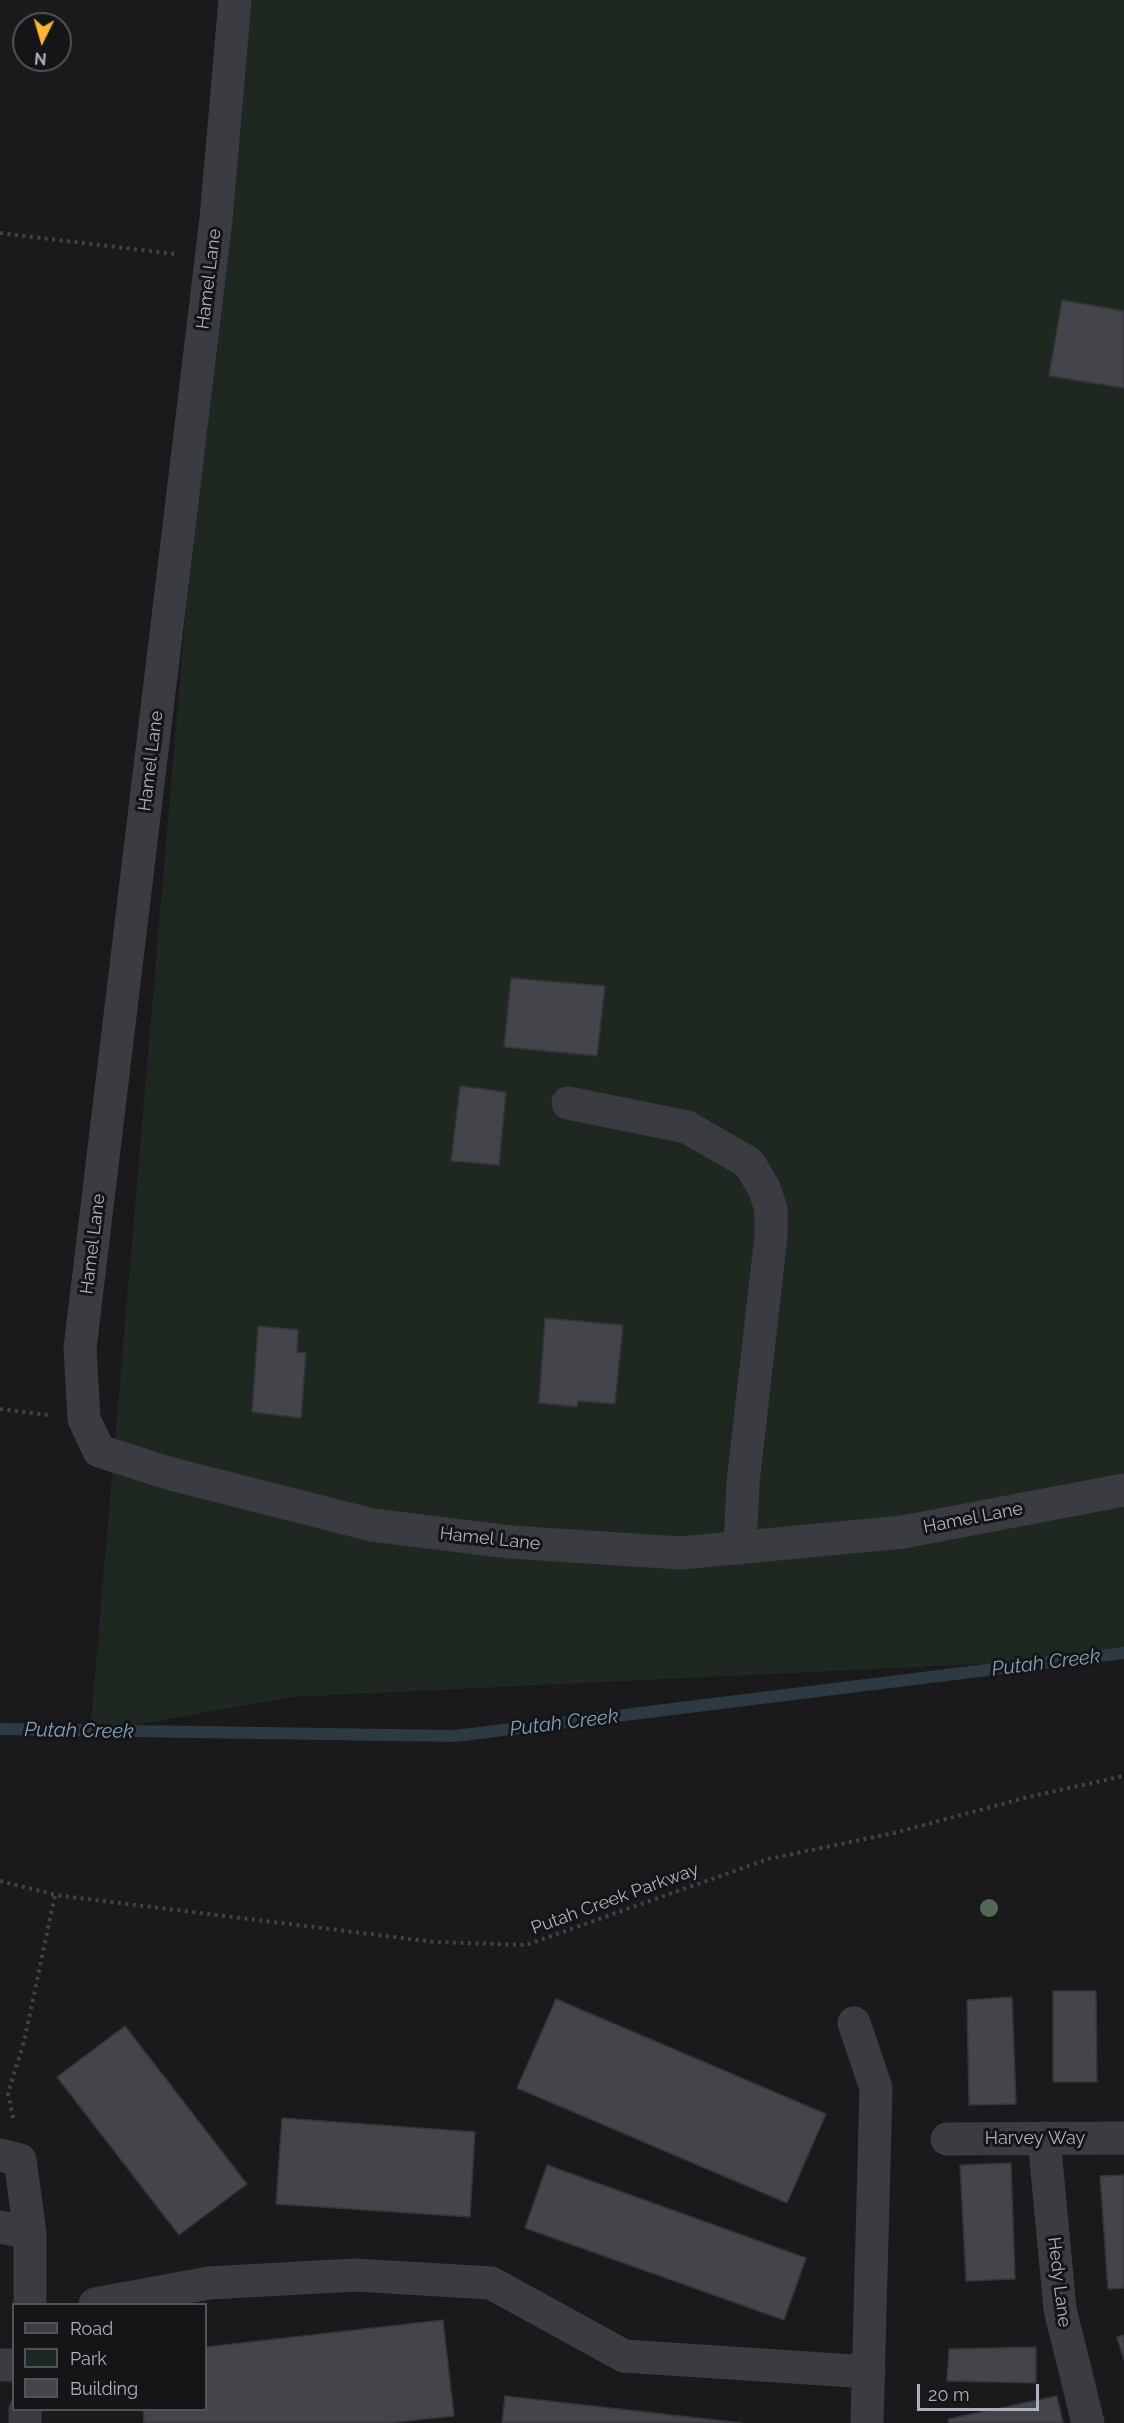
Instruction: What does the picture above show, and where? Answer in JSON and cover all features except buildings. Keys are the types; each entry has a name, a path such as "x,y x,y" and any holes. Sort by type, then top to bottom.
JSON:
{"street":[{"name":"Hamel Lane","path":"235,0 211,258 80,1348 84,1419 99,1450 168,1473 372,1525 510,1542 670,1553 903,1532 1124,1490"},
{"path":"568,1103 687,1126 749,1163 765,1188 771,1209 771,1236 743,1483 740,1548"},
{"path":"855,2023 876,2088 867,2423"},
{"name":"Hedy Lane","path":"1044,2138 1060,2309 1088,2423"},
{"name":"Harvey Way","path":"947,2139 1124,2138"},
{"path":"10,2157 15,2230 30,2303"},
{"path":"101,2303 209,2283 355,2276 491,2283 624,2356 869,2372"}],"path":[{"path":"0,233 211,258"},
{"path":"0,1409 84,1419"},
{"name":"Putah Creek Parkway","path":"0,1881 68,1899 239,1917 434,1942 526,1945 768,1859 894,1833 1028,1797 1124,1776"},
{"name":"Putah Creek Parkway","path":"10,2157 8,2094 24,2042 55,1895 68,1899"}],"green space":[{"path":"238,0 1124,0 1124,1657 292,1697 90,1733"}],"waterway":[{"name":"Putah Creek","path":"0,1729 455,1736 1124,1653"}]}
